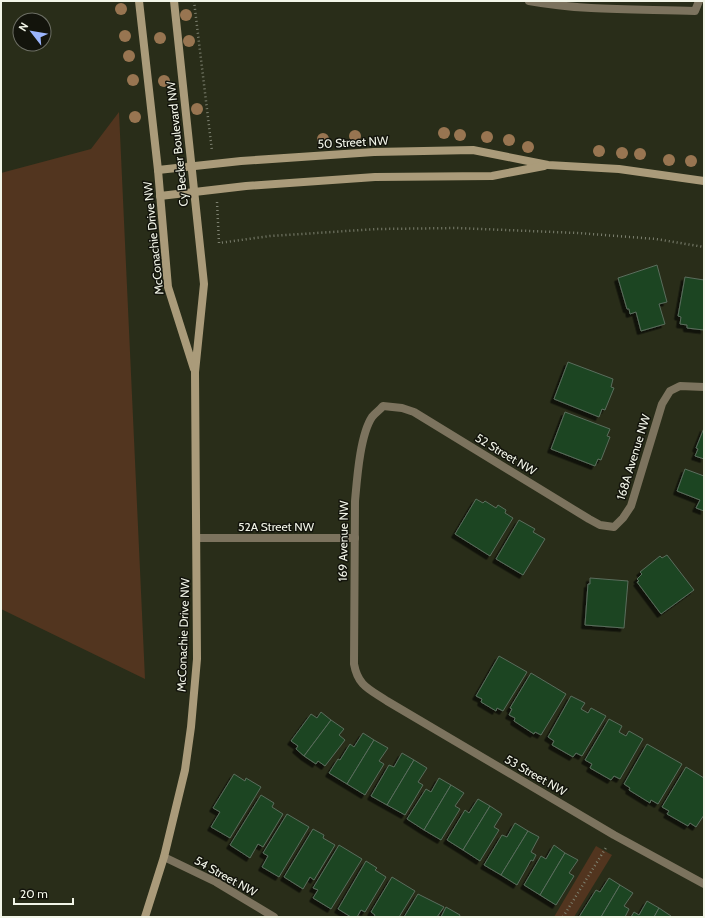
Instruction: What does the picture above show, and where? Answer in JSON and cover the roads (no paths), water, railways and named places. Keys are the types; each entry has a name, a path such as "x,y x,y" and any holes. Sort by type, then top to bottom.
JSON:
{"street":[{"name":"Cy Becker Boulevard NW","path":"139,1 158,170"},
{"name":"Cy Becker Boulevard NW","path":"174,1 204,284"},
{"path":"529,1 581,8 695,11 699,1"},
{"name":"50 Street NW","path":"158,170 214,164 374,152 473,150 548,165 603,168 704,181"},
{"name":"50 Street NW","path":"160,196 216,189 375,177 492,176 548,165"},
{"name":"McConachie Drive NW","path":"158,170 168,287 195,372"},
{"name":"McConachie Drive NW","path":"145,917 164,857 183,778 191,727 197,659 195,372 204,284"},
{"name":"168A Avenue NW","path":"614,527 623,518 631,506 662,404 670,391 680,386 704,387"},
{"name":"52 Street NW","path":"383,406 402,408 414,412 589,519 600,525 614,527"},
{"name":"169 Avenue NW","path":"359,681 354,664 355,501 363,442 372,418 383,406"},
{"name":"52A Street NW","path":"197,538 355,538"},
{"name":"53 Street NW","path":"359,681 387,701 614,835 703,882"},
{"name":"54 Street NW","path":"164,857 216,882 274,917"}]}
